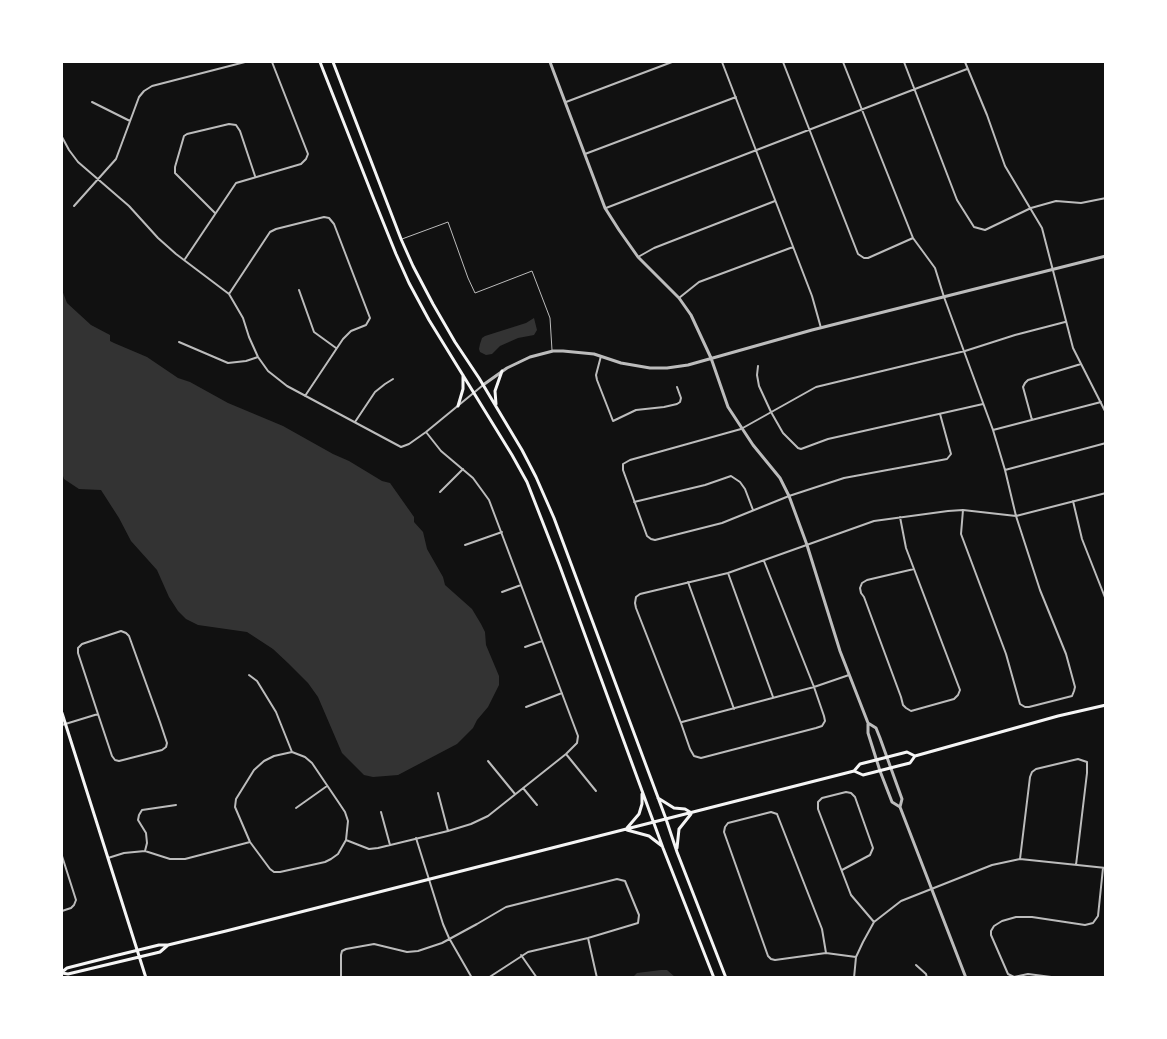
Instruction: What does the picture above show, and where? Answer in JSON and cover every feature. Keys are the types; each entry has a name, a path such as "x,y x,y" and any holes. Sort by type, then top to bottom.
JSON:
{"main road":[{"path":"320,62 396,254 410,283 429,320 512,454 534,499 662,846 714,978"},
{"path":"333,62 401,239 433,304 522,450 554,518 726,978"},
{"path":"496,406 495,391 502,371"},
{"path":"458,406 464,389 462,373"},
{"path":"854,771 862,775 880,771 910,763 915,756 1106,705"},
{"path":"62,713 63,724 146,978"},
{"path":"62,972 67,968 136,950 168,945 854,771 860,764 907,752 915,756"},
{"path":"626,829 639,814 642,792"},
{"path":"658,797 671,807 685,809 691,813"},
{"path":"677,852 679,828 691,813"},
{"path":"626,829 649,836 662,846"},
{"path":"62,972 68,974 160,952 168,945"}],"street":[{"path":"74,206 116,159 139,97 144,91 152,86 245,62"},
{"path":"184,260 237,183 302,164 306,159 308,154 272,62"},
{"path":"550,62 605,208 638,257 679,298 691,315 711,358 728,407 741,429 780,478 789,496 840,651 868,723 868,733 880,771 892,802 900,807"},
{"path":"566,102 672,62"},
{"path":"722,62 812,296 821,328"},
{"path":"783,62 858,254 868,258 913,238"},
{"path":"843,62 913,238 935,268 965,351 993,430 1016,516 1040,590 1066,654 1075,687 1072,696 1029,707 1020,704 1006,654 961,534 963,510"},
{"path":"904,62 957,200 974,227 985,230 1031,208 1056,201 1081,203 1106,198"},
{"path":"965,62 1005,166 1042,228 1073,348 1106,413"},
{"path":"605,208 967,69"},
{"path":"585,154 736,97"},
{"path":"92,102 130,121"},
{"path":"215,213 175,173 184,136 229,123 236,125 255,176"},
{"path":"62,137 78,162 129,206 158,238 229,294 243,318 258,357 268,371 287,386 401,447 426,432 502,371 530,357 553,351 569,351 650,368 688,365 821,328 1106,256"},
{"path":"638,257 654,248 776,201"},
{"path":"229,294 270,232 324,217 329,218 334,224 370,318 366,325 351,331 336,348 306,396"},
{"path":"679,298 699,282 793,247"},
{"path":"299,290 314,332 336,348"},
{"path":"940,414 951,454 947,459 844,478 789,496 722,523 655,540 646,536 623,470 623,464 630,460 741,429 816,387 965,351 1065,322"},
{"path":"179,342 228,363 258,357"},
{"path":"601,356 596,375 613,421 636,410 677,404 681,398 677,387"},
{"path":"1032,420 1023,387 1025,383 1028,380 1081,364"},
{"path":"758,366 759,386 771,412 783,433 801,449 828,439 983,404"},
{"path":"354,422 375,392 393,379"},
{"path":"993,430 1101,402"},
{"path":"346,840 369,849 471,824 488,816 577,743 578,736 489,500 480,487 441,451 426,432"},
{"path":"1005,470 1106,444"},
{"path":"440,492 463,469"},
{"path":"634,502 705,485 731,476 745,489 753,510"},
{"path":"764,561 814,687 825,721 822,726 804,731 701,758 694,756 635,603 636,597 640,594 728,573 874,521 948,510 1016,516 1106,493"},
{"path":"1073,501 1082,539 1106,600"},
{"path":"900,517 906,548 914,569 960,690 954,699 911,711 903,705 860,588 867,580 914,569"},
{"path":"465,545 502,532"},
{"path":"728,573 774,698"},
{"path":"688,582 734,709"},
{"path":"502,592 521,585"},
{"path":"121,631 129,636 167,743 166,747 119,761 115,760 98,714 78,648 82,644 121,631"},
{"path":"525,647 542,640"},
{"path":"249,675 257,681 272,705 292,752"},
{"path":"681,723 814,687 849,675"},
{"path":"526,707 562,693"},
{"path":"63,724 98,714"},
{"path":"868,723 876,728 902,799 900,807 966,978"},
{"path":"292,752 305,757 312,763 327,786 345,812 348,821 346,840 338,854 325,862 274,872 250,842 235,807 236,799 254,770 264,761 292,752"},
{"path":"566,754 596,791"},
{"path":"1020,859 1032,772 1078,759 1087,762 1087,773 1076,865"},
{"path":"488,760 515,794"},
{"path":"296,808 327,786"},
{"path":"523,788 537,805"},
{"path":"842,870 870,855 873,848 855,797 846,792 822,798 818,802 818,809 851,896 874,922"},
{"path":"438,793 448,831"},
{"path":"145,850 146,833 138,820 142,810 176,805"},
{"path":"381,812 390,845"},
{"path":"826,953 822,929 777,814 771,813 728,823 724,827 724,832 768,956 775,960 826,953 856,957"},
{"path":"416,838 443,924 472,978"},
{"path":"107,858 145,850 170,859 185,859 250,842"},
{"path":"62,856 76,900 71,908 62,911"},
{"path":"854,978 856,957 874,922 901,901 992,865 1020,859 1104,868 1098,916 1093,923 1085,925 1032,917 1016,917 1002,921 991,931 1008,974 1014,977 1028,974 1059,978"},
{"path":"341,978 341,956 342,951 346,949 374,944 407,952 418,951 442,943 506,907 617,879 625,881 639,915 638,923 588,938 528,951 488,978"},
{"path":"588,938 597,978"},
{"path":"521,955 537,978"},
{"path":"916,965 926,974 927,978"}],"lane":[{"path":"401,239 448,222 475,293 532,271 550,318 553,351"}],"shaded area":[{"path":"62,290 67,303 91,325 110,335 110,341 147,357 178,378 228,403 283,426 382,481 390,483 414,517 414,522 423,532 427,549 445,585 472,609 481,624 485,632 486,645 499,676 499,685 488,707 473,728 457,744 398,775 373,777 364,775 342,753 318,697 308,683 273,649 247,632 198,625 186,619 178,611 157,570 131,541 101,490 79,489 64,479 62,473"},
{"path":"534,318 537,330 534,335 518,338 500,346 492,354 486,355 480,352 480,344 485,336 526,323"},
{"path":"667,970 675,977 633,977 637,973"}]}
